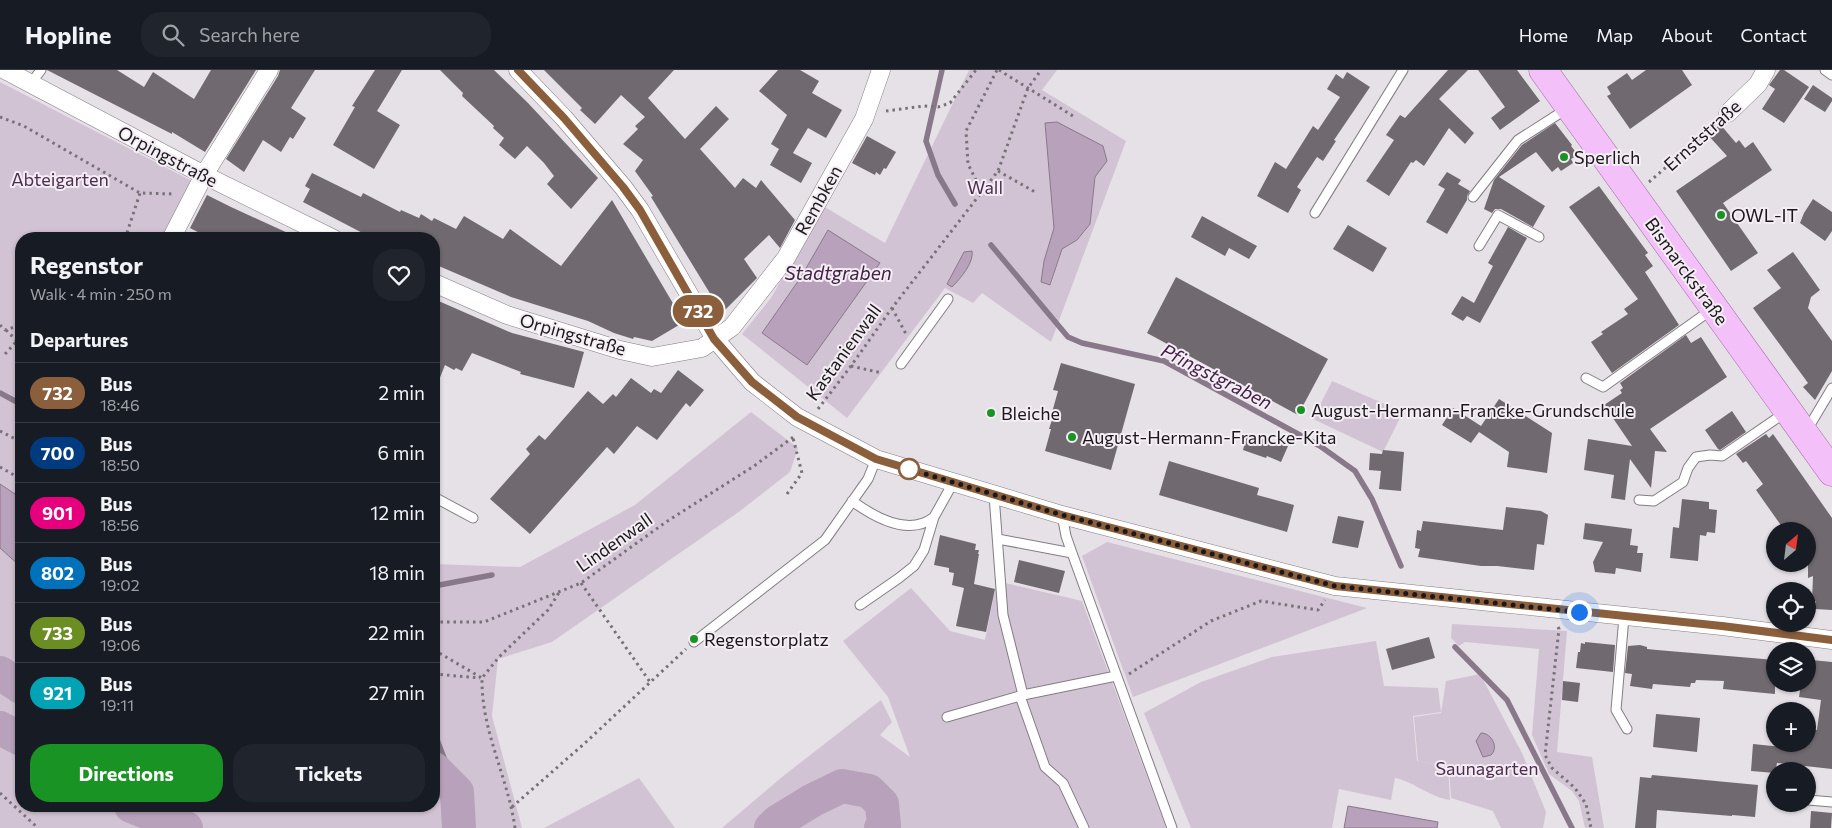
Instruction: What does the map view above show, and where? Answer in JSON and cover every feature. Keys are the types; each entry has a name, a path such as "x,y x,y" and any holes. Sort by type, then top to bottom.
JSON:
{"main road":[{"name":"Bismarckstraße","path":"1542,70 1570,106 1633,197 1832,472"}],"street":[{"name":"Orpingstraße","path":"4,70 36,77 204,175 320,232"},
{"path":"175,232 204,175 269,70"},
{"path":"518,70 564,118 623,187 640,210 714,339 752,382 807,423 876,459 1062,515 1335,586 1722,626 1832,640"},
{"name":"Rembken","path":"714,339 732,327 786,258 864,119 881,70"},
{"name":"Ernststraße","path":"1728,114 1758,84 1766,70"},
{"name":"Orpingstraße","path":"440,286 507,315 620,350 652,356 702,348 714,339"}],"lane":[{"path":"1315,213 1403,70"},
{"path":"1825,70 1832,75"},
{"path":"1473,197 1518,140 1570,106"},
{"path":"1479,246 1498,215 1539,236"},
{"path":"901,364 948,299"},
{"path":"1586,378 1603,387 1714,308"},
{"path":"1639,500 1654,501 1683,482 1688,468 1696,457 1722,456 1796,420 1810,425 1832,388"},
{"path":"694,642 825,540 870,475 876,459"},
{"path":"860,605 900,578 914,566 924,550 934,517 953,483"},
{"path":"994,495 1003,615 1021,696 1045,767 1063,783 1084,828"},
{"path":"440,501 473,518"},
{"path":"852,501 881,518 907,526 922,524 934,517"},
{"path":"1062,515 1072,553 1172,828"},
{"path":"998,539 1072,553"},
{"path":"1624,617 1616,710 1627,729"},
{"path":"947,717 1021,696 1117,678"},
{"path":"1816,801 1832,802"}],"path":[{"path":"864,119 887,111 924,106 938,107 950,103 976,70"},
{"path":"982,192 968,164 966,131 998,70 1073,116"},
{"name":"Kastanienwall","path":"807,423 851,366 892,308 998,171 1028,88 1041,70"},
{"name":"Ernststraße","path":"1633,197 1728,114"},
{"path":"0,117 24,126 140,193 194,195"},
{"path":"998,171 1035,192"},
{"path":"127,232 140,193"},
{"path":"892,308 908,338"},
{"path":"0,325 15,339"},
{"path":"5,330 15,327"},
{"path":"5,354 15,343"},
{"path":"851,366 882,373"},
{"path":"0,431 15,439"},
{"name":"Lindenwall","path":"440,622 484,622 581,583 666,522 754,466 793,438 802,473 787,494"},
{"path":"0,467 15,476"},
{"path":"581,583 650,682"},
{"path":"1117,678 1211,620 1261,602 1318,610 1335,586"},
{"path":"515,828 512,807 484,714 482,678 499,656 548,610 560,591"},
{"path":"1548,609 1559,629 1545,755 1552,768 1575,788 1586,804 1591,828"},
{"path":"512,807 585,743 694,642"},
{"path":"440,654 482,678"},
{"path":"440,674 482,678"},
{"path":"0,793 15,807"},
{"path":"21,812 38,828"}],"green space":[{"name":"Wall","path":"969,70 1057,70 1042,90 1126,141 1051,342 982,293 973,303 945,288 847,418 742,334 771,298 823,206 885,243","holes":["1107,161 1095,177 1090,224 1077,240 1062,249 1051,285 1042,282 1044,261 1054,228","829,230 807,365 762,333 801,277"]},
{"name":"Abteigarten","path":"0,82 194,182 169,232 15,232 15,494 0,484"},
{"path":"1332,381 1403,412 1383,452 1313,419"},
{"path":"751,412 798,448 790,472 740,511 552,642 498,659 492,716 522,828 0,828 0,548 15,562 15,812 440,812 440,564 520,567 635,505"},
{"path":"1107,542 1367,608 1133,697 1082,556"},
{"path":"997,581 1082,601 1166,828 722,828 782,777 881,700 892,722 880,735 910,757 888,697 843,641 911,588 950,631 985,640"},
{"path":"1452,624 1567,631 1557,752 1592,757 1604,828 1585,828 1579,801 1572,791 1549,774 1532,735 1539,649 1465,642 1459,646 1451,638"},
{"path":"1376,641 1384,686 1438,688 1441,712 1413,716 1417,761 1448,766 1450,800 1435,796 1395,778 1391,800 1339,789 1332,828 1191,828 1144,713 1201,682 1272,657"},
{"name":"Saunagarten","path":"1480,674 1522,753 1546,812 1543,828 1501,828 1493,811 1451,798 1449,766 1418,761 1414,717 1441,713 1446,681"},
{"path":"639,778 675,828 544,828"}],"water":[{"path":"1057,122 1103,146 1107,161 1095,177 1090,224 1077,240 1062,249 1050,285 1041,282 1044,261 1054,228 1045,123"},
{"name":"Stadtgraben","path":"828,230 880,263 807,365 762,333 801,277"},
{"path":"972,251 969,266 952,287 947,284 964,252"},
{"path":"0,484 15,494 15,562 0,548"},
{"path":"1481,733 1488,735 1493,741 1494,749 1491,755 1483,757 1476,741"},
{"path":"1348,806 1438,822 1437,828 1344,828"}],"building":[{"path":"47,70 117,70 144,87 153,72 194,99 211,70 256,70 205,152 172,132 172,134"},
{"path":"280,70 315,70 291,108 306,118 293,139 290,137 281,152 263,140 244,172 226,159"},
{"path":"375,70 402,70 377,111 400,125 374,169 333,145 355,107 352,106"},
{"path":"440,70 494,70 528,103 598,178 571,209 547,184 554,176 544,163 527,146 515,159 499,145 504,138 462,96 463,93"},
{"path":"544,70 674,70 648,98 685,139 716,106 729,119 700,149 735,188 743,178 756,188 761,180 795,220 780,248 769,235 744,259 757,278 722,313 651,197 653,196 635,171 643,160 623,144 638,129 635,126 645,117 621,95 595,124 580,110 582,108"},
{"path":"778,70 800,70 819,81 812,93 842,110 826,138 808,128 793,153 812,163 801,183 770,165 779,149 771,144 787,115 759,91"},
{"path":"1448,70 1468,70 1439,99 1474,133 1465,144 1449,128 1424,166 1416,160 1413,163 1411,162 1389,196 1366,181 1394,140 1386,135 1400,115 1405,118"},
{"path":"1478,70 1517,70 1540,101 1500,130 1491,118 1505,107"},
{"path":"1646,70 1682,70 1692,85 1630,129 1607,96 1611,94 1607,87 1627,73 1632,80"},
{"path":"1780,70 1784,70 1809,87 1784,123 1762,109 1775,89 1769,85"},
{"path":"1347,72 1370,87 1334,140 1336,141 1323,161 1317,157 1297,187 1301,190 1288,213 1257,196 1275,162 1286,169 1313,126 1318,130 1340,97 1327,89 1336,74 1343,79"},
{"path":"1813,85 1832,98 1825,112 1804,99"},
{"path":"1555,123 1578,155 1571,159 1573,163 1561,171 1558,167 1552,172 1536,152 1499,177 1545,206 1533,227 1501,209 1495,209 1492,213 1484,209 1494,180 1522,145"},
{"path":"1720,124 1736,143 1739,140 1745,148 1753,142 1772,170 1723,203 1758,253 1731,271 1676,191 1727,156 1708,135"},
{"path":"867,136 896,152 880,175 876,172 875,175 852,163"},
{"path":"1447,172 1461,180 1458,184 1470,191 1467,200 1447,234 1426,222 1445,189 1438,185"},
{"path":"312,173 361,197 363,193 400,212 401,210 419,218 421,214 432,221 434,218 456,229 464,216 503,239 510,229 561,266 612,200 684,322 652,341 634,337 633,339 588,321 511,297 440,267 440,232 361,232 303,202 310,189 305,186"},
{"path":"1599,186 1648,253 1645,255 1653,266 1645,272 1679,325 1612,373 1591,342 1603,334 1601,332 1628,314 1624,309 1638,299 1569,207"},
{"path":"207,195 286,232 198,232 190,228"},
{"path":"1813,199 1832,212 1832,231 1825,241 1800,223"},
{"path":"1202,216 1257,246 1249,259 1229,248 1225,256 1191,237"},
{"path":"1348,225 1387,248 1373,272 1333,249"},
{"path":"1508,227 1527,238 1480,323 1467,316 1463,321 1451,314 1462,296 1474,303 1493,266 1488,263"},
{"path":"1793,252 1820,290 1811,297 1808,308 1832,341 1832,371 1815,400 1803,387 1808,383 1753,308 1781,288 1767,270"},
{"path":"1176,277 1328,359 1298,415 1147,333"},
{"path":"440,302 512,333 584,352 574,388 520,374 521,372 472,353 462,371 456,368 454,370 445,365 440,378"},
{"path":"1686,335 1691,343 1701,337 1727,377 1650,429 1667,452 1655,451 1651,488 1630,459 1625,500 1611,498 1614,475 1584,470 1588,439 1632,446 1604,405 1622,393 1620,390 1623,388 1620,383"},
{"path":"1061,363 1135,384 1111,470 1045,451 1051,429 1049,429 1053,417 1051,416 1058,391 1053,390"},
{"path":"678,370 704,390 690,407 686,403 657,440 637,426 614,454 607,447 530,534 490,499 530,454 526,449 539,435 545,440 588,391 603,404 613,394 616,397 631,378 651,393 654,389 661,393"},
{"path":"1499,399 1552,433 1547,473 1507,467 1509,452 1479,432 1471,443 1442,425 1453,408 1481,426"},
{"path":"1732,411 1746,432 1720,450 1705,430"},
{"path":"1766,434 1769,438 1773,434 1832,518 1832,610 1816,609 1816,582 1813,582 1813,576 1808,578 1808,572 1816,572 1816,522 1779,522 1756,490 1763,484 1746,461 1743,463 1736,454"},
{"path":"1247,435 1288,446 1281,462 1267,456 1266,458 1243,450"},
{"path":"1383,450 1404,452 1401,491 1379,489 1381,471 1369,470 1370,453 1382,454"},
{"path":"1169,461 1259,488 1257,495 1294,505 1287,532 1159,495"},
{"path":"1682,499 1709,502 1709,509 1717,510 1715,533 1707,532 1706,536 1700,535 1698,561 1670,558 1673,527 1679,528"},
{"path":"1506,507 1541,511 1548,515 1544,545 1537,544 1534,570 1481,566 1418,557 1420,549 1415,548 1417,530 1421,531 1423,521 1503,530"},
{"path":"1338,516 1364,521 1358,548 1332,543"},
{"path":"1585,523 1632,529 1630,545 1638,546 1637,553 1643,553 1641,572 1616,568 1615,574 1595,572 1593,562 1603,542 1583,539"},
{"path":"940,535 976,544 975,550 979,550 974,584 995,589 986,632 956,626 964,588 952,585 954,573 949,572 949,568 934,565"},
{"path":"1019,560 1065,571 1059,593 1014,582"},
{"path":"1429,637 1435,658 1392,670 1386,649"},
{"path":"1585,642 1615,645 1613,672 1576,668 1581,643 1585,644"},
{"path":"1640,645 1647,647 1647,649 1766,659 1766,692 1775,692 1775,694 1723,689 1724,681 1696,680 1695,683 1691,683 1690,687 1653,684 1652,689 1630,686 1632,674 1625,673 1628,646"},
{"path":"1816,660 1832,662 1832,769 1816,767 1816,762 1766,762 1766,772 1751,771 1753,744 1766,745 1766,752 1816,752 1816,730 1821,700 1799,697 1800,692 1816,692"},
{"path":"1563,681 1580,683 1578,702 1562,700"},
{"path":"1656,714 1700,718 1697,752 1653,747"},
{"path":"1652,775 1758,785 1755,817 1657,810 1656,828 1635,828 1640,777 1651,778"},
{"path":"1811,812 1832,813 1831,828 1810,828"}],"waterway":[{"name":"Pfingstgraben","path":"942,70 926,141 938,175 955,204"},
{"name":"Pfingstgraben","path":"991,245 1068,337 1082,343 1164,361 1320,446 1355,471 1372,499 1401,566"},
{"path":"0,393 15,401"},
{"path":"440,585 492,575"},
{"name":"Pfingstgraben","path":"1455,647 1507,700 1572,828"},
{"path":"0,673 15,683"},
{"path":"0,728 15,736"},
{"path":"440,747 457,792"},
{"path":"440,775 457,792 459,828"},
{"path":"771,828 777,822 813,800 842,786 869,791 882,804 884,825 881,828"},
{"path":"146,812 186,828"}],"bus line":[{"name":"732","path":"518,70 564,118 623,187 640,210 714,339 752,382 797,417 876,459 1062,515 1335,586 1722,626 1832,640"}],"place":[{"name":"Sperlich","path":"1564,157"},
{"name":"OWL-IT","path":"1721,215"},
{"name":"August-Hermann-Francke-Grundschule","path":"1301,410"},
{"name":"Bleiche","path":"991,413"},
{"name":"August-Hermann-Francke-Kita","path":"1072,437"},
{"name":"Regenstorplatz","path":"694,639"}],"route":[{"path":"909,469 1062,515 1335,586 1579,612"}]}
